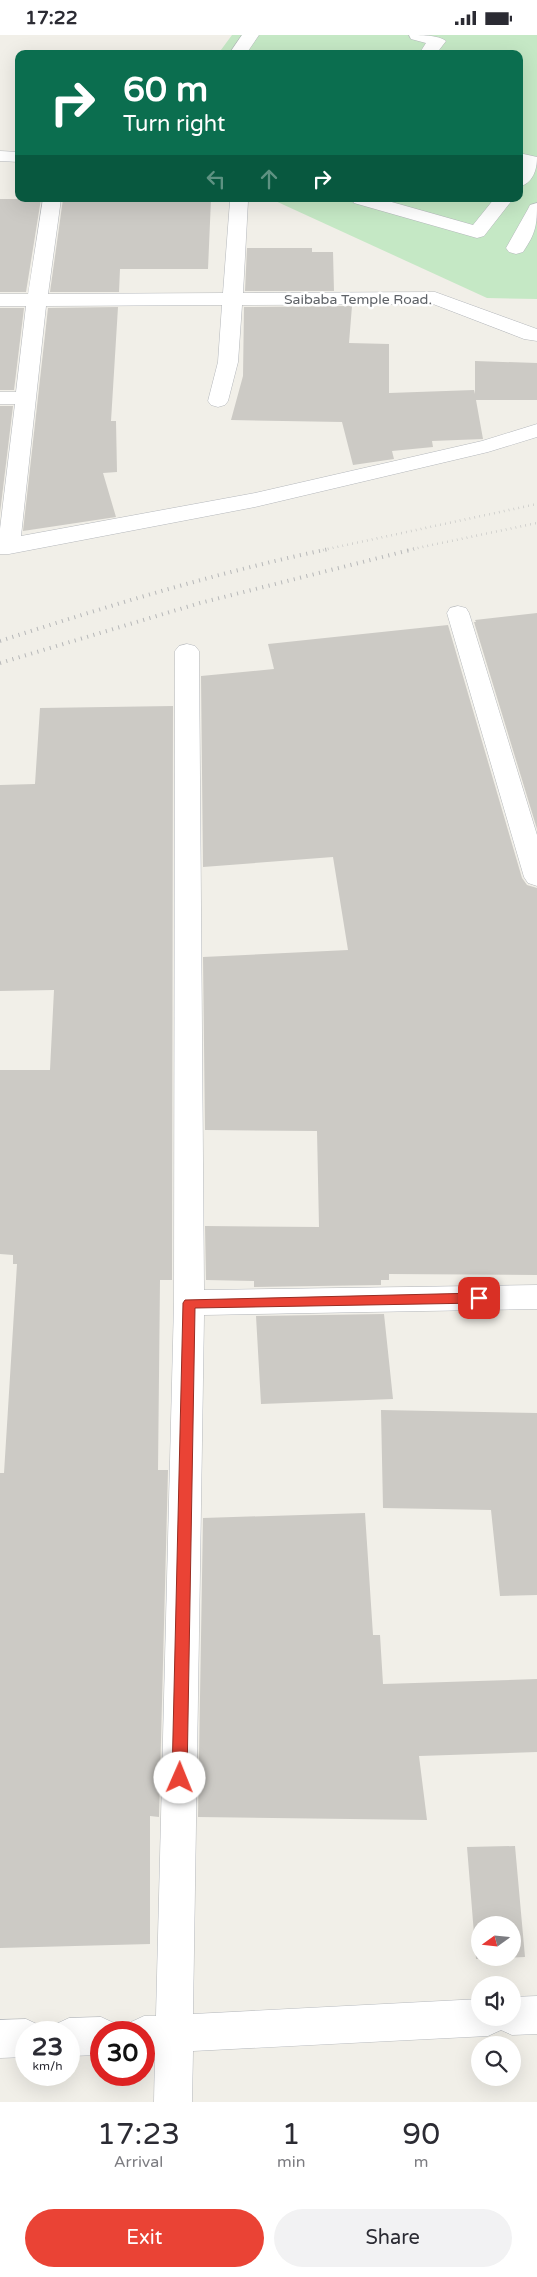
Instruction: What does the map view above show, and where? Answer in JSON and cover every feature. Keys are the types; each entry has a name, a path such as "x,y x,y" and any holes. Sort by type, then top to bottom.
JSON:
{"street":[{"path":"244,50 251,35"},
{"path":"417,35 437,41 430,50"},
{"path":"0,156 15,157"},
{"path":"52,202 27,398 10,451 5,547 255,500 488,446 537,430"},
{"path":"218,401 228,362 239,202"},
{"path":"372,202 477,232 502,202"},
{"path":"516,248 537,209"},
{"name":"Saibaba Temple Road.","path":"0,299 435,298 531,335 537,335"},
{"path":"0,398 27,398"},
{"path":"458,613 537,877"},
{"path":"173,2102 159,2035 189,1303 187,651"},
{"path":"189,1303 537,1297"},
{"path":"521,2016 537,2015"},
{"path":"159,2035 471,2018"},
{"path":"0,2039 15,2038"}],"green space":[{"path":"232,35 537,35 537,299 487,298 278,202 523,202 523,50 221,50"}],"building":[{"path":"0,199 15,199 15,202 41,202 26,292 0,292"},
{"path":"63,202 211,202 208,269 120,269 119,292 50,292"},
{"path":"247,248 312,248 312,252 333,252 334,291 245,291"},
{"path":"352,306 349,343 389,344 389,393 474,390 475,394 475,361 537,363 537,400 476,400 483,439 432,441 433,447 392,451 394,459 353,465 342,422 231,420 243,376 244,307"},
{"path":"118,307 111,421 116,421 117,472 103,473 116,517 23,531 48,308"},
{"path":"0,308 24,308 14,390 0,390"},
{"path":"0,406 13,406 0,513"},
{"path":"537,613 537,829 474,622 476,622 475,620"},
{"path":"448,625 522,878 527,885 537,888 537,1275 389,1274 389,1280 381,1280 381,1285 254,1287 254,1281 206,1280 205,1226 319,1227 317,1131 205,1130 203,957 348,950 333,857 203,867 201,676 274,669 268,644"},
{"path":"173,706 172,1280 160,1280 158,1470 168,1470 159,1817 150,1816 150,1944 0,1948 0,1473 4,1473 17,1264 13,1264 13,1255 0,1254 0,1070 50,1070 54,990 0,991 0,785 35,784 40,708"},
{"path":"384,1314 393,1399 261,1404 256,1316"},
{"path":"381,1410 537,1413 537,1595 500,1596 491,1510 383,1508"},
{"path":"365,1513 373,1635 380,1635 383,1684 537,1679 537,1752 419,1756 427,1820 198,1817 203,1518"},
{"path":"515,1846 525,1957 521,1957 521,1916 473,1916 467,1847"}],"railway":[{"path":"323,550 537,504"},
{"path":"408,550 537,523"},
{"path":"0,641 163,591 246,568 329,549"},
{"path":"0,663 200,603 414,549"}],"route":[{"path":"180,1778 189,1303 479,1298"}]}
